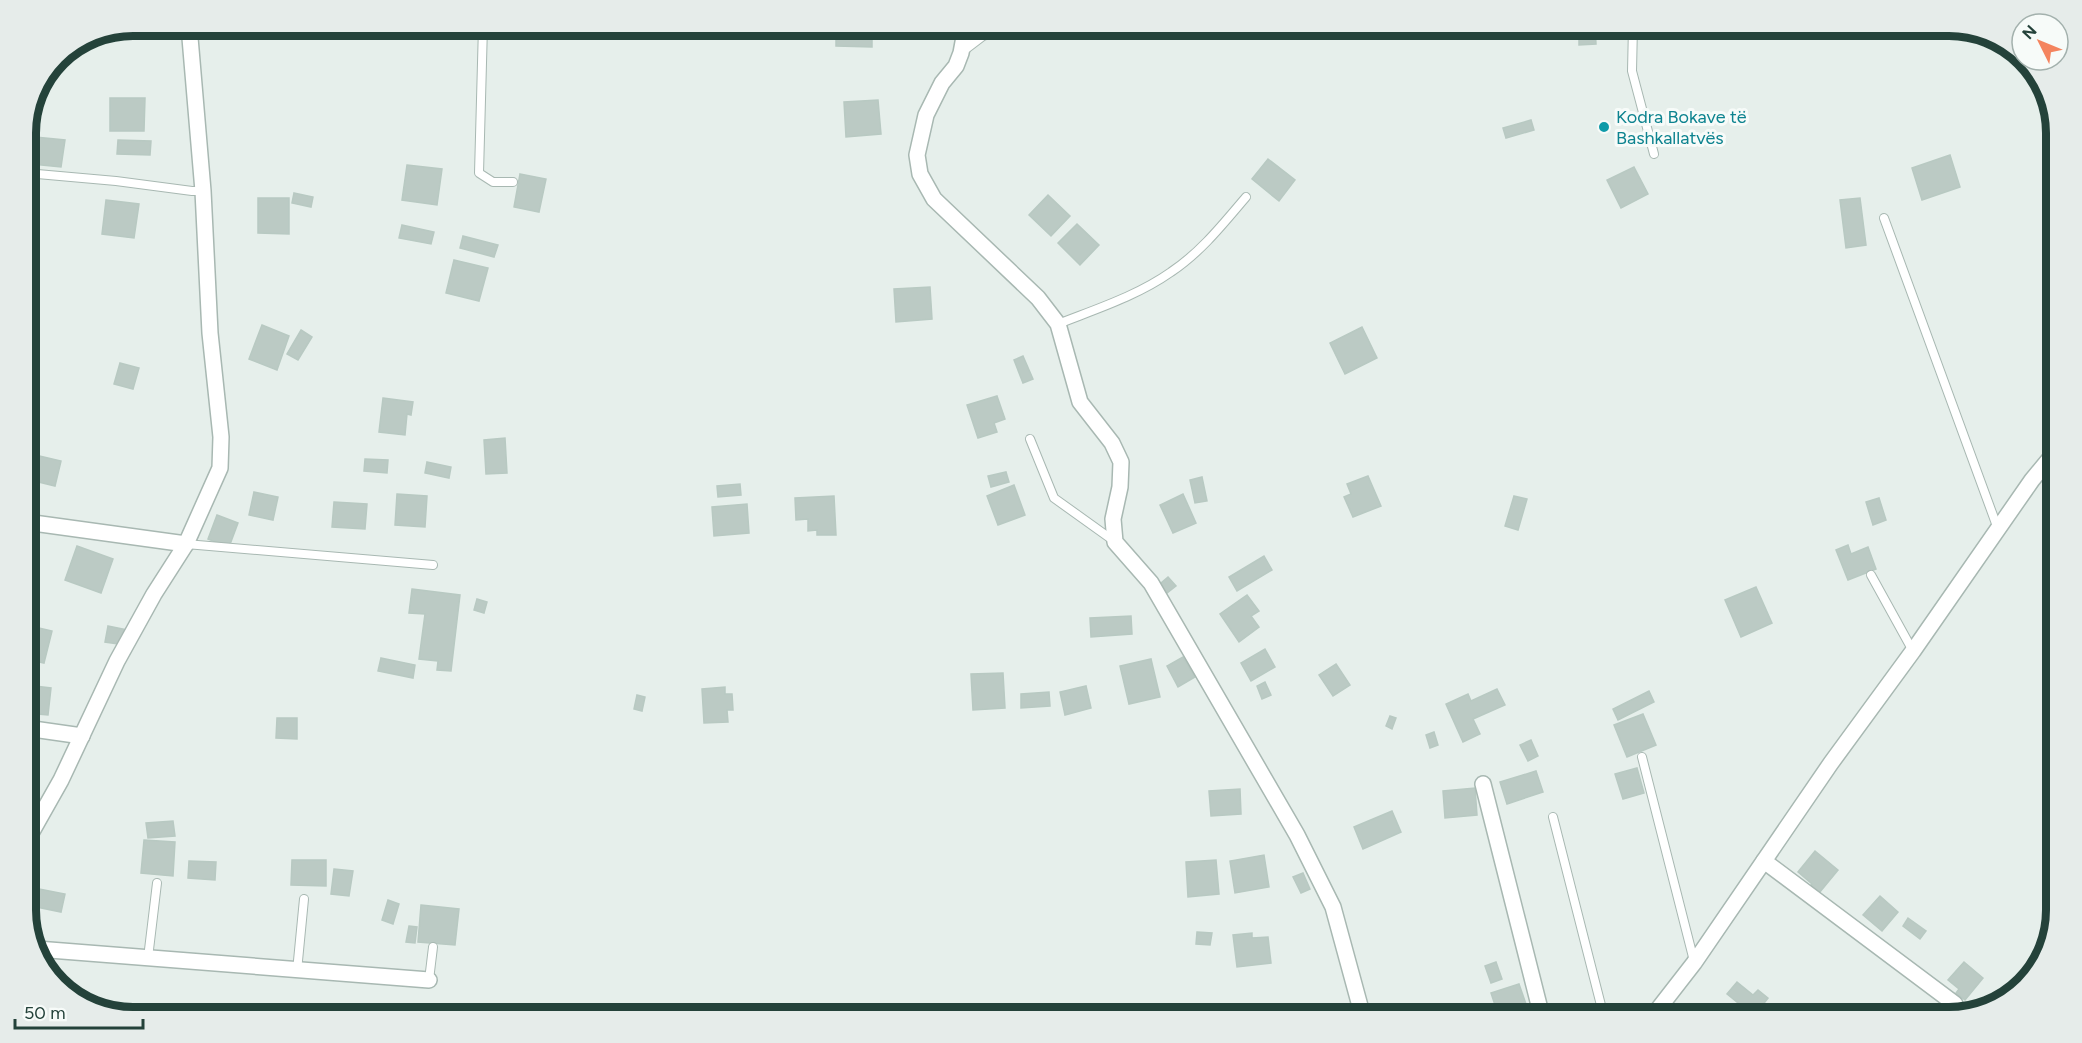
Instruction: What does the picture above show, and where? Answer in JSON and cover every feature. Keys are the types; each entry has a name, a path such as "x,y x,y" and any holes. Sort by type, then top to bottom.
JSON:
{"street":[{"path":"36,824 61,780 117,661 154,594 186,544 220,468 221,437 210,333 203,191 190,36"},
{"path":"964,36 956,66 942,83 926,116 917,155 920,174 934,199 1038,298 1058,324 1080,402 1112,443 1121,462 1113,519 1115,542 1151,583 1297,835 1333,907 1360,1007"},
{"path":"1660,1007 1694,963 1831,763 2046,463"},
{"path":"36,523 186,544"},
{"path":"36,729 82,736"},
{"path":"1483,784 1539,1007"},
{"path":"1764,861 1955,1004"},
{"path":"45,950 429,980"}],"lane":[{"path":"483,36 479,173 493,182 513,182"},
{"path":"961,53 983,36"},
{"path":"1633,36 1632,71 1654,154"},
{"path":"36,174 203,191"},
{"path":"1058,324 1133,294 1172,272 1205,244 1246,197"},
{"path":"1884,218 1998,529"},
{"path":"1030,439 1054,498 1115,542"},
{"path":"186,544 433,565"},
{"path":"1871,575 1913,651"},
{"path":"1642,757 1694,963"},
{"path":"1553,817 1601,1007"},
{"path":"148,958 157,883"},
{"path":"297,971 304,899"},
{"path":"429,980 433,947"}],"building":[{"path":"836,36 872,36 872,47 836,46"},
{"path":"1579,36 1596,36 1596,44 1579,45"},
{"path":"110,98 145,98 144,131 110,131"},
{"path":"878,100 881,134 846,137 844,102"},
{"path":"1531,120 1534,130 1506,138 1503,128"},
{"path":"36,137 65,140 61,167 36,164"},
{"path":"118,140 151,141 150,155 117,154"},
{"path":"1950,155 1960,187 1922,200 1912,168"},
{"path":"1268,159 1295,180 1279,201 1252,179"},
{"path":"407,165 442,169 437,205 402,200"},
{"path":"1634,167 1648,194 1621,208 1607,180"},
{"path":"520,174 546,179 539,212 514,207"},
{"path":"294,193 313,197 311,207 292,203"},
{"path":"1048,195 1070,216 1051,236 1029,215"},
{"path":"258,198 289,198 289,234 258,233"},
{"path":"1860,198 1866,245 1846,248 1840,200"},
{"path":"106,200 139,204 134,238 102,234"},
{"path":"1077,224 1099,245 1080,265 1058,243"},
{"path":"402,225 434,232 431,244 399,238"},
{"path":"463,236 498,245 494,257 460,248"},
{"path":"454,260 488,268 479,301 446,293"},
{"path":"930,287 932,319 896,322 894,289"},
{"path":"262,325 289,336 277,370 249,359"},
{"path":"1362,327 1377,358 1345,374 1330,343"},
{"path":"301,330 312,337 298,360 287,354"},
{"path":"1023,356 1033,379 1023,383 1014,360"},
{"path":"120,363 139,368 133,389 114,384"},
{"path":"997,396 1005,419 994,423 997,432 978,438 967,405"},
{"path":"383,398 413,402 411,415 407,414 405,435 379,432"},
{"path":"505,438 507,473 486,474 484,440"},
{"path":"36,455 61,461 55,486 36,481"},
{"path":"365,459 388,460 387,473 364,471"},
{"path":"427,462 451,467 449,478 425,473"},
{"path":"1006,472 1009,482 991,487 988,476"},
{"path":"1368,476 1381,506 1353,517 1344,497 1351,494 1347,484"},
{"path":"1202,477 1207,501 1195,503 1190,480"},
{"path":"740,484 741,495 718,497 717,486"},
{"path":"1014,485 1025,515 998,525 987,496"},
{"path":"254,492 278,497 273,520 249,515"},
{"path":"397,494 427,496 425,527 395,525"},
{"path":"1183,494 1196,523 1173,533 1160,505"},
{"path":"834,496 836,535 817,535 817,530 808,531 808,519 796,520 795,498"},
{"path":"1514,496 1527,499 1518,530 1505,526"},
{"path":"1879,498 1886,520 1873,525 1866,502"},
{"path":"334,502 367,504 365,529 332,527"},
{"path":"747,504 749,533 714,536 712,507"},
{"path":"217,515 238,523 229,547 208,539"},
{"path":"1848,545 1851,554 1868,547 1876,569 1848,580 1836,550"},
{"path":"77,546 113,559 101,593 65,580"},
{"path":"1264,556 1272,570 1237,591 1229,577"},
{"path":"1168,577 1176,586 1162,597 1155,588"},
{"path":"1756,587 1772,623 1741,637 1725,600"},
{"path":"412,589 460,595 451,671 437,670 438,661 419,659 425,614 409,613"},
{"path":"1247,595 1259,611 1251,616 1259,627 1239,642 1220,614"},
{"path":"477,599 487,602 484,613 474,610"},
{"path":"1131,616 1132,634 1091,637 1090,618"},
{"path":"108,626 128,630 125,645 105,642"},
{"path":"36,627 52,631 44,663 36,661"},
{"path":"1265,649 1275,667 1251,681 1241,663"},
{"path":"1183,657 1195,677 1178,687 1167,666"},
{"path":"381,658 415,665 413,678 378,671"},
{"path":"1151,659 1160,697 1129,704 1120,666"},
{"path":"1336,664 1350,685 1333,696 1319,675"},
{"path":"1003,673 1005,708 973,710 971,674"},
{"path":"1265,682 1271,695 1262,699 1257,686"},
{"path":"36,686 51,688 48,715 36,714"},
{"path":"1086,686 1091,708 1065,715 1060,692"},
{"path":"725,687 725,694 732,694 733,710 727,710 728,722 704,723 702,689"},
{"path":"1497,689 1505,705 1473,719 1480,734 1463,742 1446,704 1468,694 1471,701"},
{"path":"1649,691 1654,702 1618,720 1613,709"},
{"path":"1049,692 1050,706 1021,708 1021,694"},
{"path":"637,695 645,697 642,711 634,709"},
{"path":"1643,714 1656,745 1627,757 1614,725"},
{"path":"1390,716 1396,718 1392,729 1386,726"},
{"path":"277,718 297,718 297,739 276,738"},
{"path":"1434,732 1438,745 1430,748 1426,735"},
{"path":"1531,740 1538,756 1528,761 1520,745"},
{"path":"1637,768 1644,793 1623,799 1615,774"},
{"path":"1536,771 1543,792 1507,804 1500,782"},
{"path":"1475,788 1477,815 1445,818 1443,791"},
{"path":"1240,789 1241,814 1211,816 1209,791"},
{"path":"1392,811 1401,832 1363,849 1354,827"},
{"path":"173,821 175,836 148,838 146,823"},
{"path":"144,840 175,842 173,876 141,873"},
{"path":"1815,851 1838,870 1815,898 1806,890 1812,884 1798,872"},
{"path":"1264,855 1269,887 1235,893 1230,861"},
{"path":"292,860 326,860 326,886 291,885"},
{"path":"1216,860 1219,894 1188,897 1186,862"},
{"path":"189,861 216,862 215,880 188,878"},
{"path":"334,869 353,871 349,896 331,894"},
{"path":"1303,873 1310,889 1301,893 1293,877"},
{"path":"36,888 65,894 61,912 36,907"},
{"path":"1880,896 1898,912 1882,931 1863,915"},
{"path":"388,900 399,904 393,924 382,920"},
{"path":"421,905 459,909 455,945 418,942"},
{"path":"1908,918 1926,931 1920,939 1903,926"},
{"path":"409,926 417,927 415,943 406,942"},
{"path":"1197,932 1212,933 1210,945 1196,944"},
{"path":"1252,933 1252,938 1268,937 1271,963 1237,967 1233,935"},
{"path":"1496,962 1502,979 1491,983 1485,966"},
{"path":"1964,962 1983,978 1965,1000 1956,993 1959,989 1948,980"},
{"path":"1737,982 1753,995 1758,990 1768,998 1761,1007 1743,1007 1727,994"},
{"path":"1519,984 1527,1007 1496,1007 1491,993"}],"place":[{"name":"Kodra Bokave të Bashkallatvës","path":"1604,127"}]}
